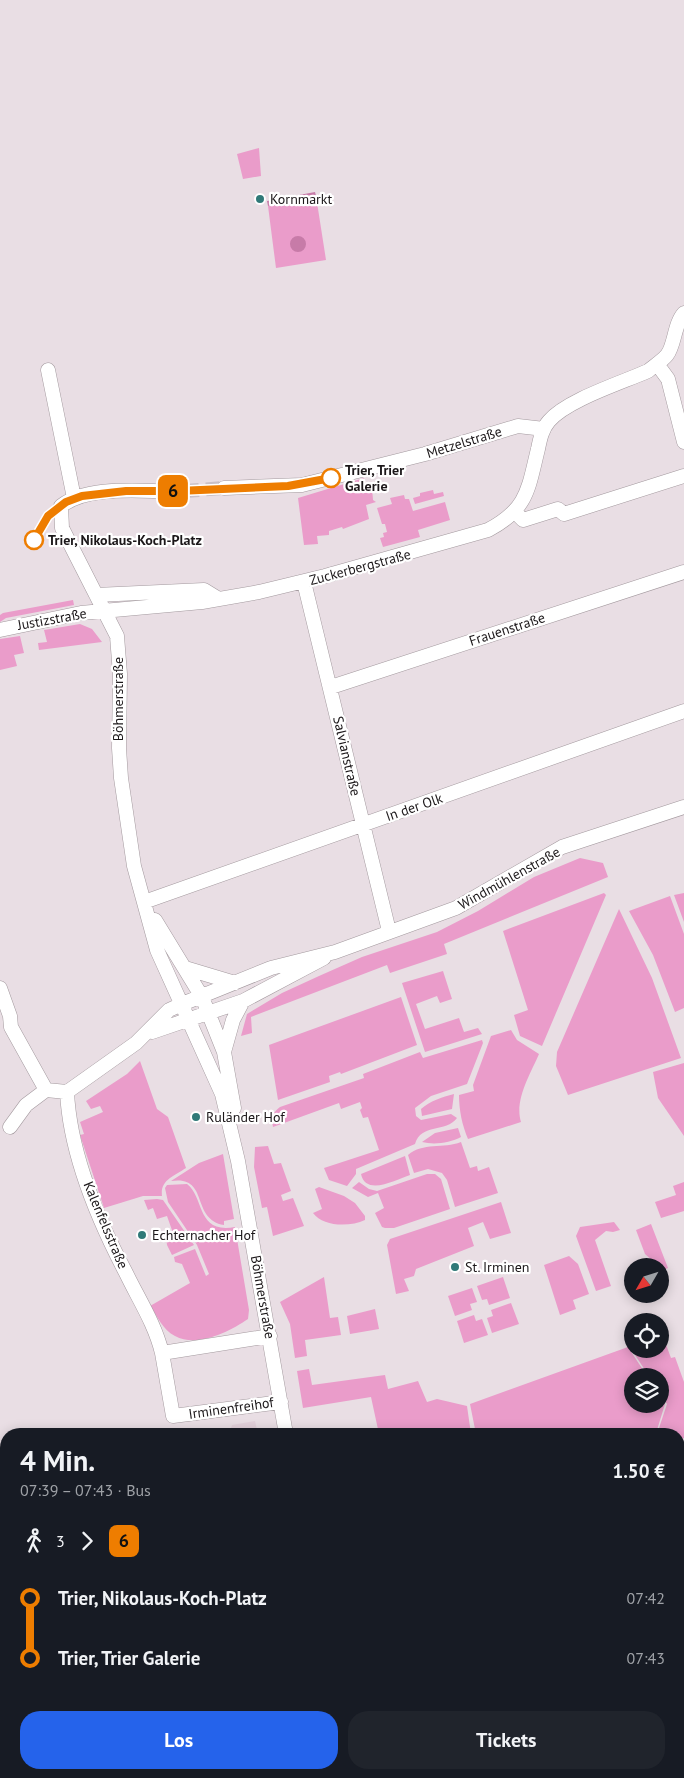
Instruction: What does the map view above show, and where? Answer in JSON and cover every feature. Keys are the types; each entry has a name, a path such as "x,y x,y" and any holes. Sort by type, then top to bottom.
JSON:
{"street":[{"path":"684,313 672,339 668,354 648,371 566,408 553,417 544,429 524,499 514,512 523,520 558,509 564,514 684,476"},
{"path":"672,339 684,331"},
{"path":"672,339 684,348"},
{"path":"656,364 668,379 684,442"},
{"path":"48,370 74,498 126,491 186,491"},
{"name":"Metzelstraße","path":"224,488 302,485 418,456 518,426 544,429"},
{"name":"Böhmerstraße","path":"74,498 61,506 62,528 117,636 120,674 119,748 122,786 134,866 157,950 222,1094 238,1161 285,1428"},
{"name":"Zuckerbergstraße","path":"104,612 143,606 202,602 304,582 461,539 500,523 514,512"},
{"name":"Frauenstraße","path":"331,687 684,572"},
{"name":"Salvianstraße","path":"304,582 389,931"},
{"name":"Zuckerbergstraße","path":"96,595 204,590 217,598"},
{"name":"Justizstraße","path":"0,630 73,614 104,612"},
{"name":"In der Olk","path":"144,902 684,711"},
{"name":"Windmühlenstraße","path":"149,1033 170,1010 182,1004 271,968 335,952 468,902 540,858 575,842 684,807"},
{"name":"Böhmerstraße","path":"144,902 202,997 224,1052 238,1130 238,1161"},
{"name":"Windmühlenstraße","path":"149,1033 209,1014 243,1000 302,971 335,952"},
{"path":"185,968 235,983"},
{"path":"0,988 10,1016 5,1029 46,1090"},
{"path":"224,1052 233,1020 243,1000"},
{"path":"10,1127 26,1105 46,1090 67,1092 149,1033"},
{"name":"Kalenfelsstraße","path":"67,1092 68,1122 82,1170 109,1240 151,1320 162,1353"},
{"path":"162,1353 270,1336"},
{"name":"Irminenfreihof","path":"162,1353 173,1416 281,1402"}],"shaded area":[{"path":"259,148 261,176 243,179 237,154"},
{"path":"315,192 316,196 268,206 267,201"},
{"path":"316,196 326,260 276,268 268,206"},
{"path":"298,236 306,244 298,252 290,244"},
{"path":"364,478 367,489 372,488 373,500 376,502 366,505 369,519 343,529 342,527 329,531 329,535 317,536 318,544 304,545 298,498"},
{"path":"433,490 434,494 443,492 444,496 415,504 413,498 420,496 420,493"},
{"path":"404,495 405,499 409,499 413,511 445,502 450,520 418,530 420,537 383,547 380,538 384,537 383,533 387,532 385,524 382,524 377,508 392,504 390,498"},
{"path":"73,600 74,605 6,618 0,622 0,615 3,613"},
{"path":"80,624 92,629 102,642 39,650 38,643 47,642 44,630"},
{"path":"20,636 24,653 14,655 17,666 0,670 0,639"},
{"path":"580,858 603,863 608,877 444,944 447,954 390,973 387,965 251,1017 252,1033 241,1036 247,1014 282,993 362,957 437,932 478,911 534,877"},
{"path":"604,893 606,895 542,1046 520,1036 514,1015 528,1010 503,931"},
{"path":"684,893 684,922 674,895"},
{"path":"670,896 684,934 684,1008 675,1012 653,955 629,911"},
{"path":"619,909 652,978 681,1058 568,1095 556,1066 557,1052"},
{"path":"443,971 452,999 440,1003 437,996 416,1004 425,1029 459,1018 464,1032 478,1028 482,1034 425,1052 402,983"},
{"path":"401,997 417,1045 341,1074 340,1072 329,1076 330,1082 278,1100 269,1045"},
{"path":"511,1030 517,1040 539,1054 522,1096 519,1114 521,1122 468,1139 461,1117 459,1095 474,1091 473,1085 491,1036"},
{"path":"482,1040 483,1043 467,1084 431,1096 415,1108 416,1116 421,1120 451,1114 457,1118 452,1123 423,1133 418,1137 415,1144 356,1169 356,1174 347,1186 329,1180 324,1168 379,1150 368,1117 363,1118 360,1102 341,1109 339,1103 273,1127 273,1116 280,1107 364,1078 363,1074 420,1052 423,1058"},
{"path":"140,1061 157,1109 168,1117 186,1168 166,1182 163,1186 162,1196 143,1196 104,1208 80,1135 84,1134 80,1122 103,1112 100,1106 91,1109 86,1101 127,1074"},
{"path":"684,1063 684,1136 658,1098 653,1072"},
{"path":"454,1094 452,1109 422,1116 421,1109 425,1106"},
{"path":"458,1128 461,1137 457,1139 437,1143 422,1142 435,1133"},
{"path":"461,1142 470,1168 477,1166 478,1171 489,1167 498,1193 455,1207 447,1180 442,1173 428,1169 414,1173 408,1155 420,1148"},
{"path":"268,1146 274,1164 281,1163 291,1191 281,1195 283,1201 293,1198 304,1226 273,1236 267,1207 262,1208 254,1167 255,1147"},
{"path":"223,1154 234,1219 224,1221 224,1225 214,1221 207,1215 191,1184 183,1181 171,1181 199,1163"},
{"path":"405,1156 410,1175 383,1185 369,1184 364,1181 361,1174"},
{"path":"427,1174 435,1174 441,1179 450,1209 394,1228 382,1227 375,1213 384,1208 378,1193 368,1197 352,1188 359,1182 369,1189 377,1191"},
{"path":"684,1182 684,1211 661,1218 655,1202 676,1195 673,1186"},
{"path":"187,1184 193,1190 207,1220 222,1228 235,1227 249,1310 248,1319 232,1329 213,1337 193,1340 184,1339 171,1333 164,1327 150,1306 190,1283 182,1264 175,1262 174,1257 195,1249 206,1276 209,1274 197,1245 168,1202 165,1188 167,1185"},
{"path":"319,1187 344,1196 355,1203 365,1216 365,1220 345,1225 330,1223 317,1218 313,1213 322,1209 315,1189"},
{"path":"144,1200 163,1200 194,1245 172,1255 167,1245 166,1237 173,1233 167,1216 157,1219 153,1208 148,1210"},
{"path":"501,1202 511,1233 490,1239 483,1222 468,1228 474,1246 416,1269 414,1276 404,1279 409,1291 396,1294 387,1245 390,1239"},
{"path":"614,1222 620,1230 606,1231 595,1240 611,1286 596,1291 576,1236 580,1227"},
{"path":"651,1224 664,1258 650,1258 645,1254 636,1230"},
{"path":"569,1256 578,1264 589,1294 573,1300 576,1309 560,1315 544,1265"},
{"path":"324,1277 330,1318 338,1317 341,1335 305,1340 307,1356 295,1358 290,1324 280,1302"},
{"path":"503,1277 510,1298 489,1305 487,1299 482,1300 477,1286"},
{"path":"472,1288 477,1302 470,1304 472,1310 455,1316 448,1296"},
{"path":"511,1303 519,1324 492,1333 487,1318 493,1316 491,1310"},
{"path":"375,1309 379,1329 350,1334 347,1316"},
{"path":"474,1315 476,1321 482,1319 488,1335 464,1343 457,1321"},
{"path":"624,1348 624,1358 635,1358 642,1368 624,1368 624,1413 662,1413 658,1428 475,1428 470,1404"},
{"path":"669,1353 671,1358 675,1357 684,1382 684,1428 659,1428 664,1413 669,1413 669,1368 644,1368 637,1358 669,1358"},
{"path":"309,1369 312,1385 385,1375 388,1389 418,1381 427,1402 437,1399 467,1406 470,1428 378,1428 371,1397 303,1408 297,1371"},
{"path":"255,1421 257,1428 231,1428 232,1425"}],"tunnel":[{"path":"185,491 224,488"}],"bus line":[{"name":"6","path":"34,540 48,516 66,502 82,496 126,491 178,491 302,485 331,478"}],"place":[{"name":"Kornmarkt","path":"260,199"},
{"name":"Trier, Trier Galerie","path":"331,478"},
{"name":"Trier, Nikolaus-Koch-Platz","path":"34,540"},
{"name":"Ruländer Hof","path":"196,1117"},
{"name":"Echternacher Hof","path":"142,1235"},
{"name":"St. Irminen","path":"455,1267"}]}
